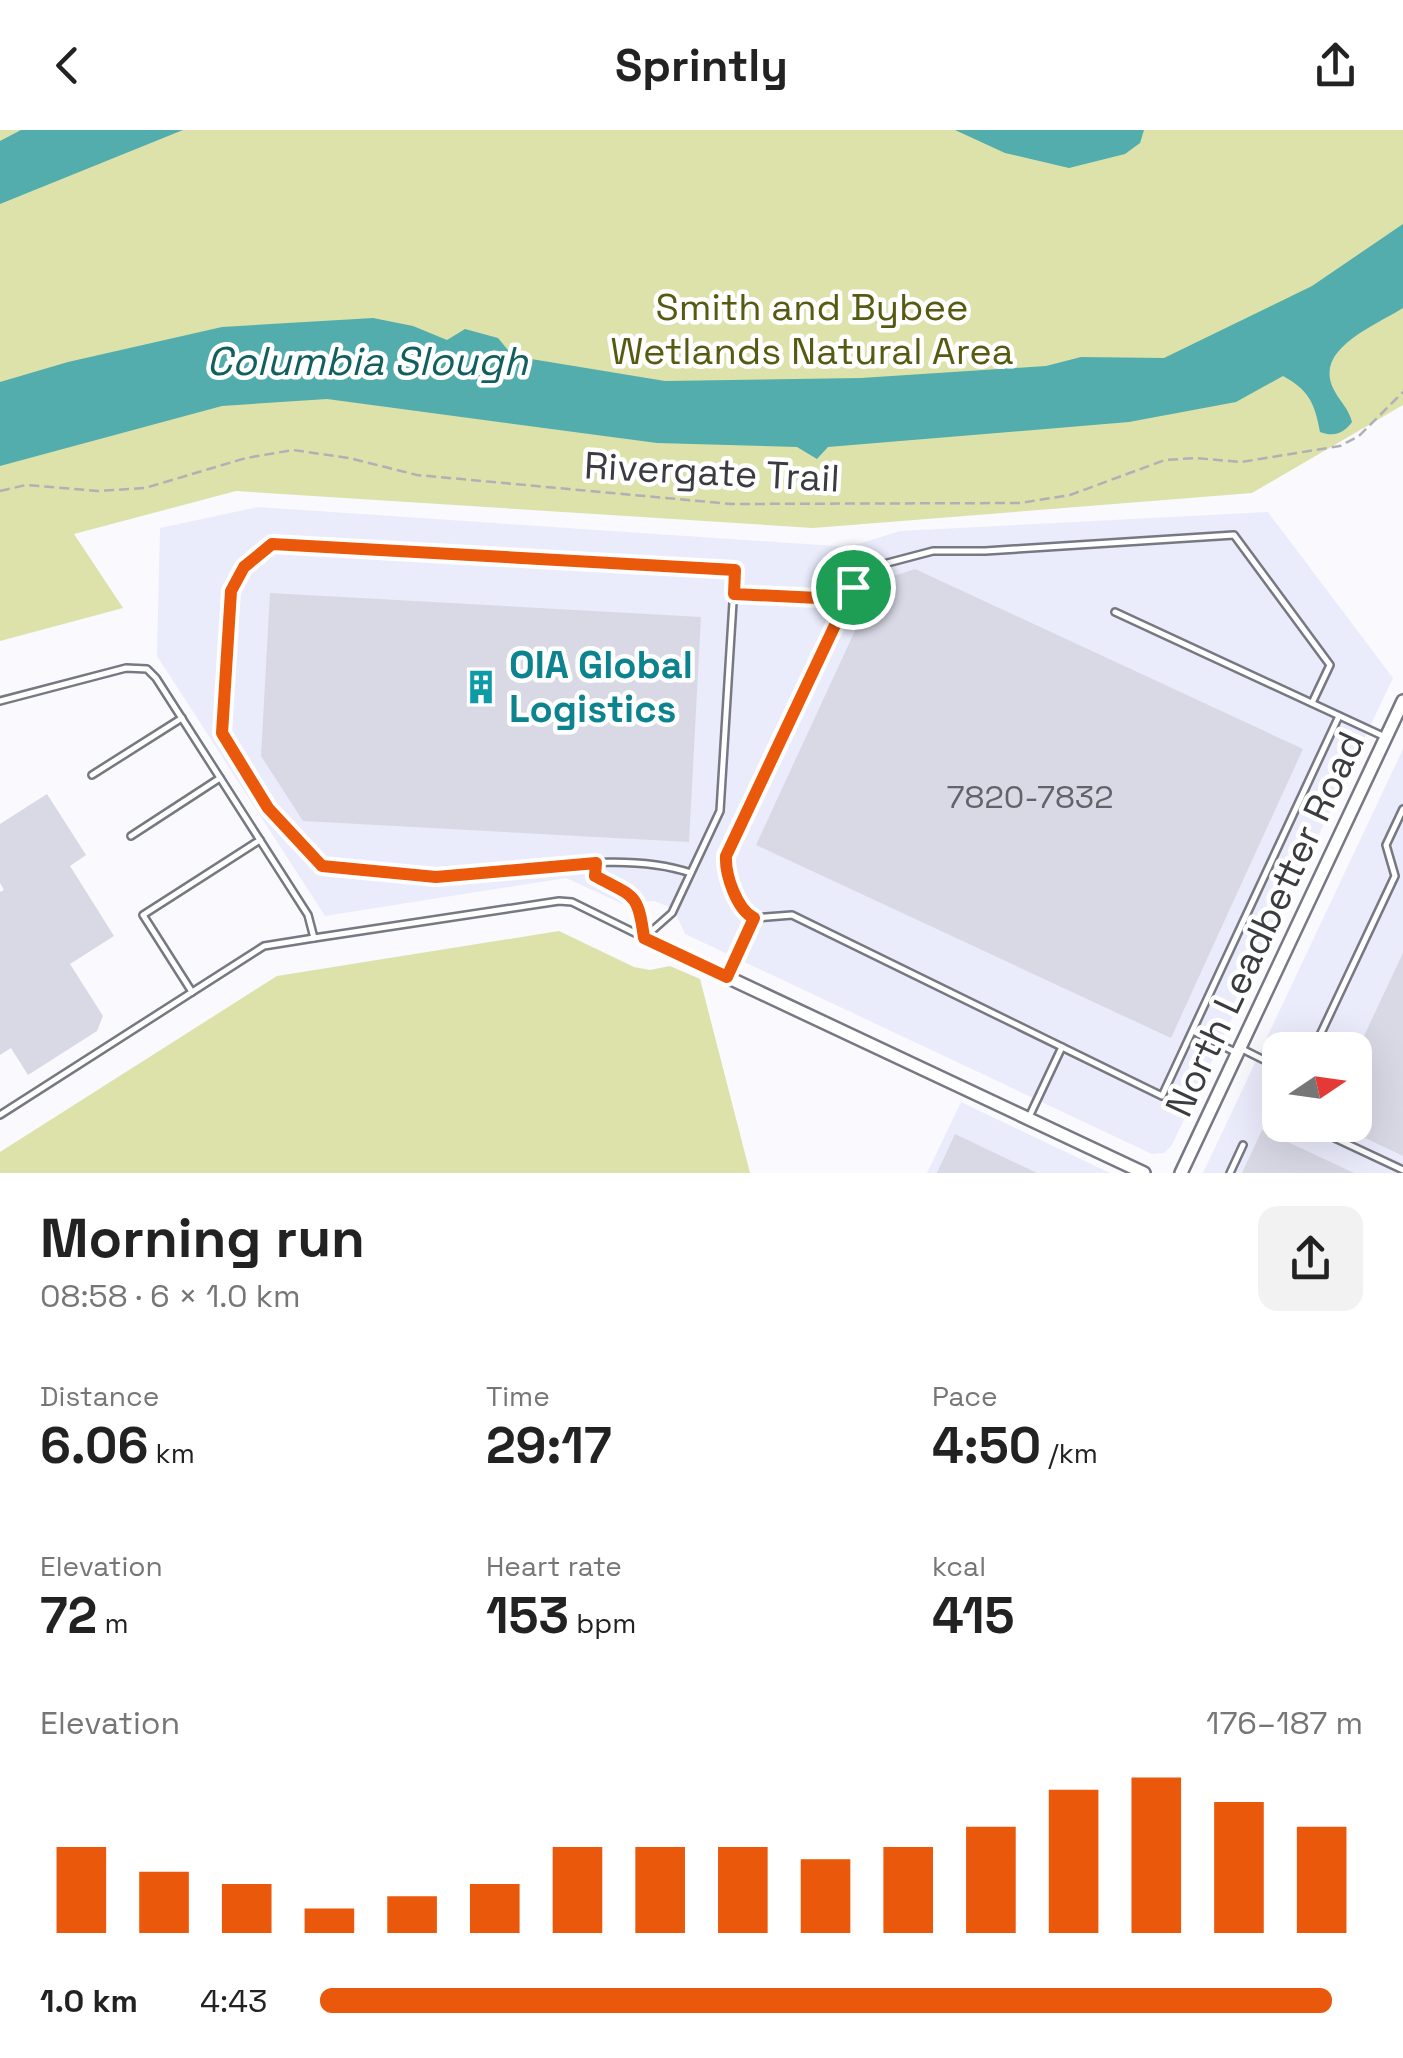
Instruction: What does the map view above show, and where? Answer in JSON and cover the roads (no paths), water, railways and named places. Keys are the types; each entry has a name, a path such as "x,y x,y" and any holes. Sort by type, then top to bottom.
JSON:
{"street":[{"name":"North Leadbetter Road","path":"1180,1173 1403,701"},
{"path":"644,938 1144,1173"}],"lane":[{"path":"1312,704 1330,665 1234,534 933,551 876,566 853,587 726,856 725,867 745,914 754,918 792,915 1162,1096 1339,716"},
{"path":"644,938 672,913 691,873 720,811 735,570 272,544 244,567 231,591 222,733 268,808 322,866 436,877 596,863 671,866 691,873"},
{"path":"734,594 818,598 844,583 853,587"},
{"path":"1115,612 1386,738"},
{"path":"0,701 136,666 147,668 308,915 314,938"},
{"path":"92,775 182,718"},
{"path":"131,836 220,778"},
{"path":"1321,1032 1395,876 1386,845 1403,809"},
{"path":"192,992 142,915 260,840"},
{"path":"596,863 595,876 632,896 640,906 644,938"},
{"path":"0,1116 264,946 558,902 572,902 644,938"},
{"path":"727,977 754,918"},
{"path":"1192,1031 1262,1061"},
{"path":"1028,1118 1062,1047"},
{"path":"1343,1142 1403,1170"},
{"path":"1230,1173 1244,1144"}],"water":[{"path":"21,130 183,130 0,204 0,141"},
{"path":"955,130 1144,130 1140,143 1125,154 1069,168 1005,153"},
{"name":"Columbia Slough","path":"1403,224 1403,308 1351,339 1332,361 1329,374 1333,388 1352,422 1334,434 1320,432 1309,399 1283,376 1236,402 1129,422 828,447 817,459 797,447 657,443 327,399 222,406 0,466 0,382 68,362 222,327 373,318 413,326 447,340 465,329 498,338 513,356 665,381 861,378 1046,366 1081,357 1164,358 1312,286"}],"place":[{"name":"OIA Global Logistics","path":"481,687"}],"park label":[{"name":"Smith and Bybee Wetlands Natural Area","path":"812,328"}]}
